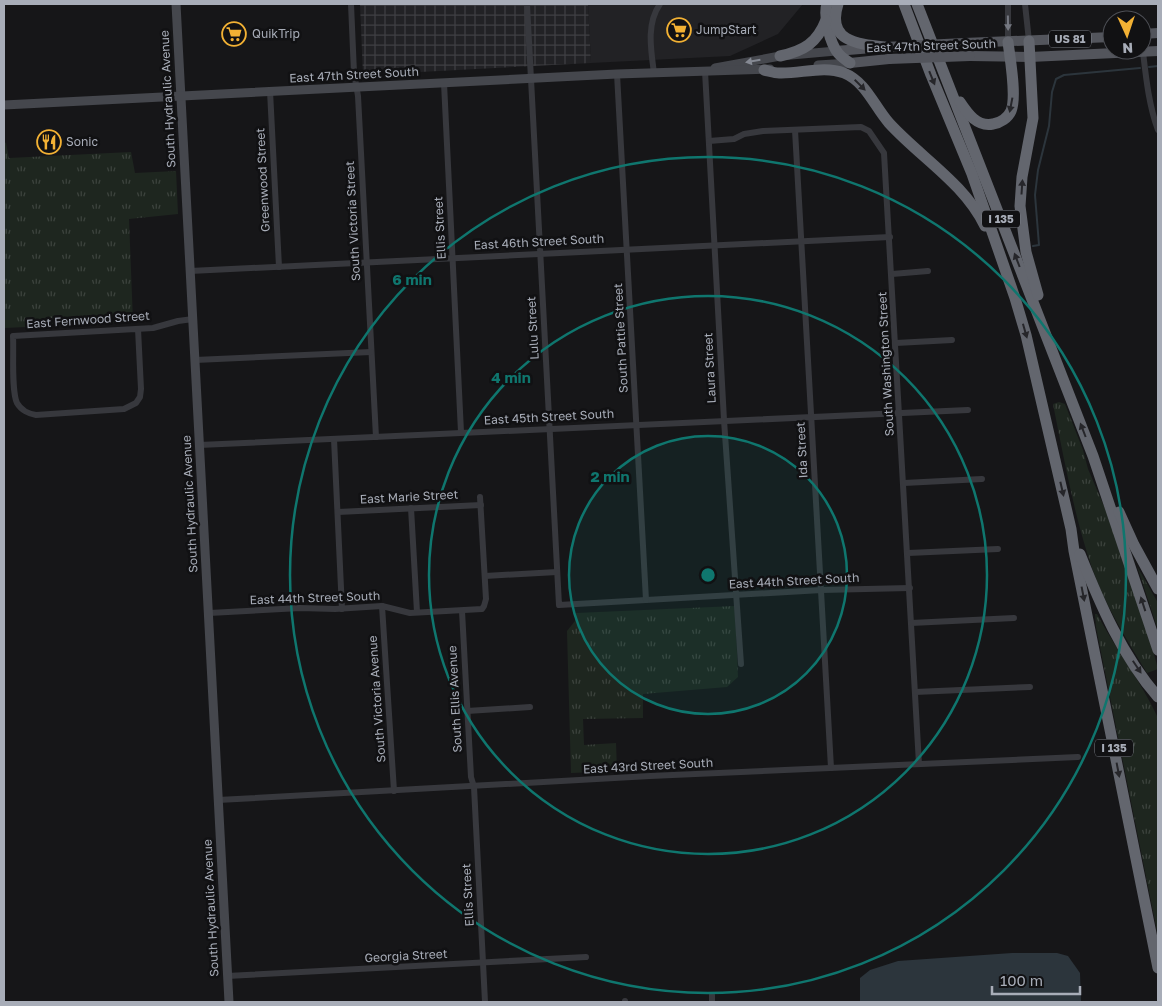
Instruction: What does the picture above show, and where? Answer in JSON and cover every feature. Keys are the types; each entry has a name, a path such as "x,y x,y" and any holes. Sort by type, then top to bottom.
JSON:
{"highway":[{"path":"780,56 793,53 809,45 819,35 826,20 827,4"},
{"name":"US 81","path":"838,4 834,20 842,35 861,44 885,47"},
{"path":"896,4 915,32"},
{"name":"I 135","path":"904,4 972,174 1026,335 1071,528 1158,968"},
{"name":"I 135","path":"917,4 1093,456 1158,650"},
{"path":"826,20 836,51 850,63"},
{"path":"1029,41 1033,118 1022,177 1020,206 1023,235 1034,282 1073,404"},
{"path":"950,89 971,117 979,123 989,125 999,123 1011,111 1013,85 1008,42"},
{"path":"764,70 778,73 833,70 853,78 870,95 888,122 954,184 982,219 1005,268"},
{"path":"1093,456 1134,545 1158,589"},
{"path":"1071,528 1108,620 1136,666 1158,697"}],"main road":[{"name":"East 47th Street South","path":"836,51 885,47 1102,37"},
{"name":"East 47th Street South","path":"850,63 889,59 970,56 1030,57 1102,53"}],"street":[{"name":"South Hydraulic Avenue","path":"176,4 229,1002"},
{"name":"South Victoria Street","path":"351,4 376,437"},
{"name":"Lulu Street","path":"527,4 559,605"},
{"path":"654,73 650,40 652,19 660,4"},
{"path":"1008,4 1008,42"},
{"path":"1025,4 1029,41"},
{"name":"East 47th Street South","path":"4,106 705,70 780,56 836,51"},
{"path":"1149,60 1145,73 1158,130"},
{"name":"East 47th Street South","path":"705,70 728,72 850,63"},
{"name":"Laura Street","path":"705,70 724,420 740,664"},
{"name":"South Pattie Street","path":"617,74 646,600"},
{"name":"Ellis Street","path":"444,83 461,432"},
{"name":"Greenwood Street","path":"270,91 279,267"},
{"name":"South Washington Street","path":"709,141 734,139 744,134 763,131 861,127 869,130 884,154 919,764"},
{"name":"Ida Street","path":"795,130 831,768"},
{"name":"East 46th Street South","path":"190,271 890,237"},
{"path":"892,274 928,271"},
{"name":"East Fernwood Street","path":"138,328 141,389 140,397 129,408 36,414 24,411 18,403 13,336 138,328 152,328 193,319"},
{"path":"896,343 952,340"},
{"path":"195,360 371,352"},
{"name":"East 45th Street South","path":"199,445 968,410"},
{"path":"334,439 342,609"},
{"path":"904,483 982,479"},
{"path":"480,497 485,576 557,572"},
{"name":"East Marie Street","path":"338,512 481,505"},
{"path":"411,508 417,612"},
{"path":"908,553 998,548"},
{"name":"East 44th Street South","path":"209,613 382,606 400,611 417,612 482,609 486,599 485,576"},
{"name":"East 44th Street South","path":"559,605 822,590 910,588"},
{"name":"South Victoria Avenue","path":"382,606 394,791"},
{"name":"South Ellis Avenue","path":"462,611 471,777 474,786"},
{"path":"912,623 1014,618"},
{"path":"915,692 1030,687"},
{"path":"467,711 530,707"},
{"name":"East 43rd Street South","path":"218,800 1078,757"},
{"name":"Ellis Street","path":"474,786 485,1002"},
{"name":"Georgia Street","path":"227,976 586,957"},
{"path":"712,995 712,1002"}],"shaded area":[{"path":"360,4 588,4 591,63 363,75"},
{"path":"588,4 803,4 778,34 730,56 591,63"},
{"path":"1012,953 1057,953 1068,956 1080,973 1081,1002 860,1002 860,978 870,970 898,961"}],"green space":[{"path":"4,142 6,143 9,158 131,152 135,173 176,171 178,214 129,219 133,322 4,328"},
{"path":"1059,402 1065,404 1083,450 1088,469 1110,520 1149,636 1158,669 1147,673 1110,609 1092,568 1075,507 1061,445 1053,404"},
{"path":"1137,566 1158,603 1158,630"},
{"path":"735,606 738,677 727,687 643,694 643,718 583,719 584,745 616,743 617,771 571,773 567,631 575,621 576,613"},
{"path":"1095,614 1097,614 1136,678 1158,718 1158,936 1096,627"}],"waterway":[{"path":"1149,67 1158,66"},
{"path":"1033,246 1039,245 1035,195 1038,170 1049,126 1052,92 1056,79 1064,75 1140,68"}],"place":[{"name":"JumpStart","path":"679,30"},
{"name":"QuikTrip","path":"234,34"},
{"name":"Sonic","path":"49,142"}]}
